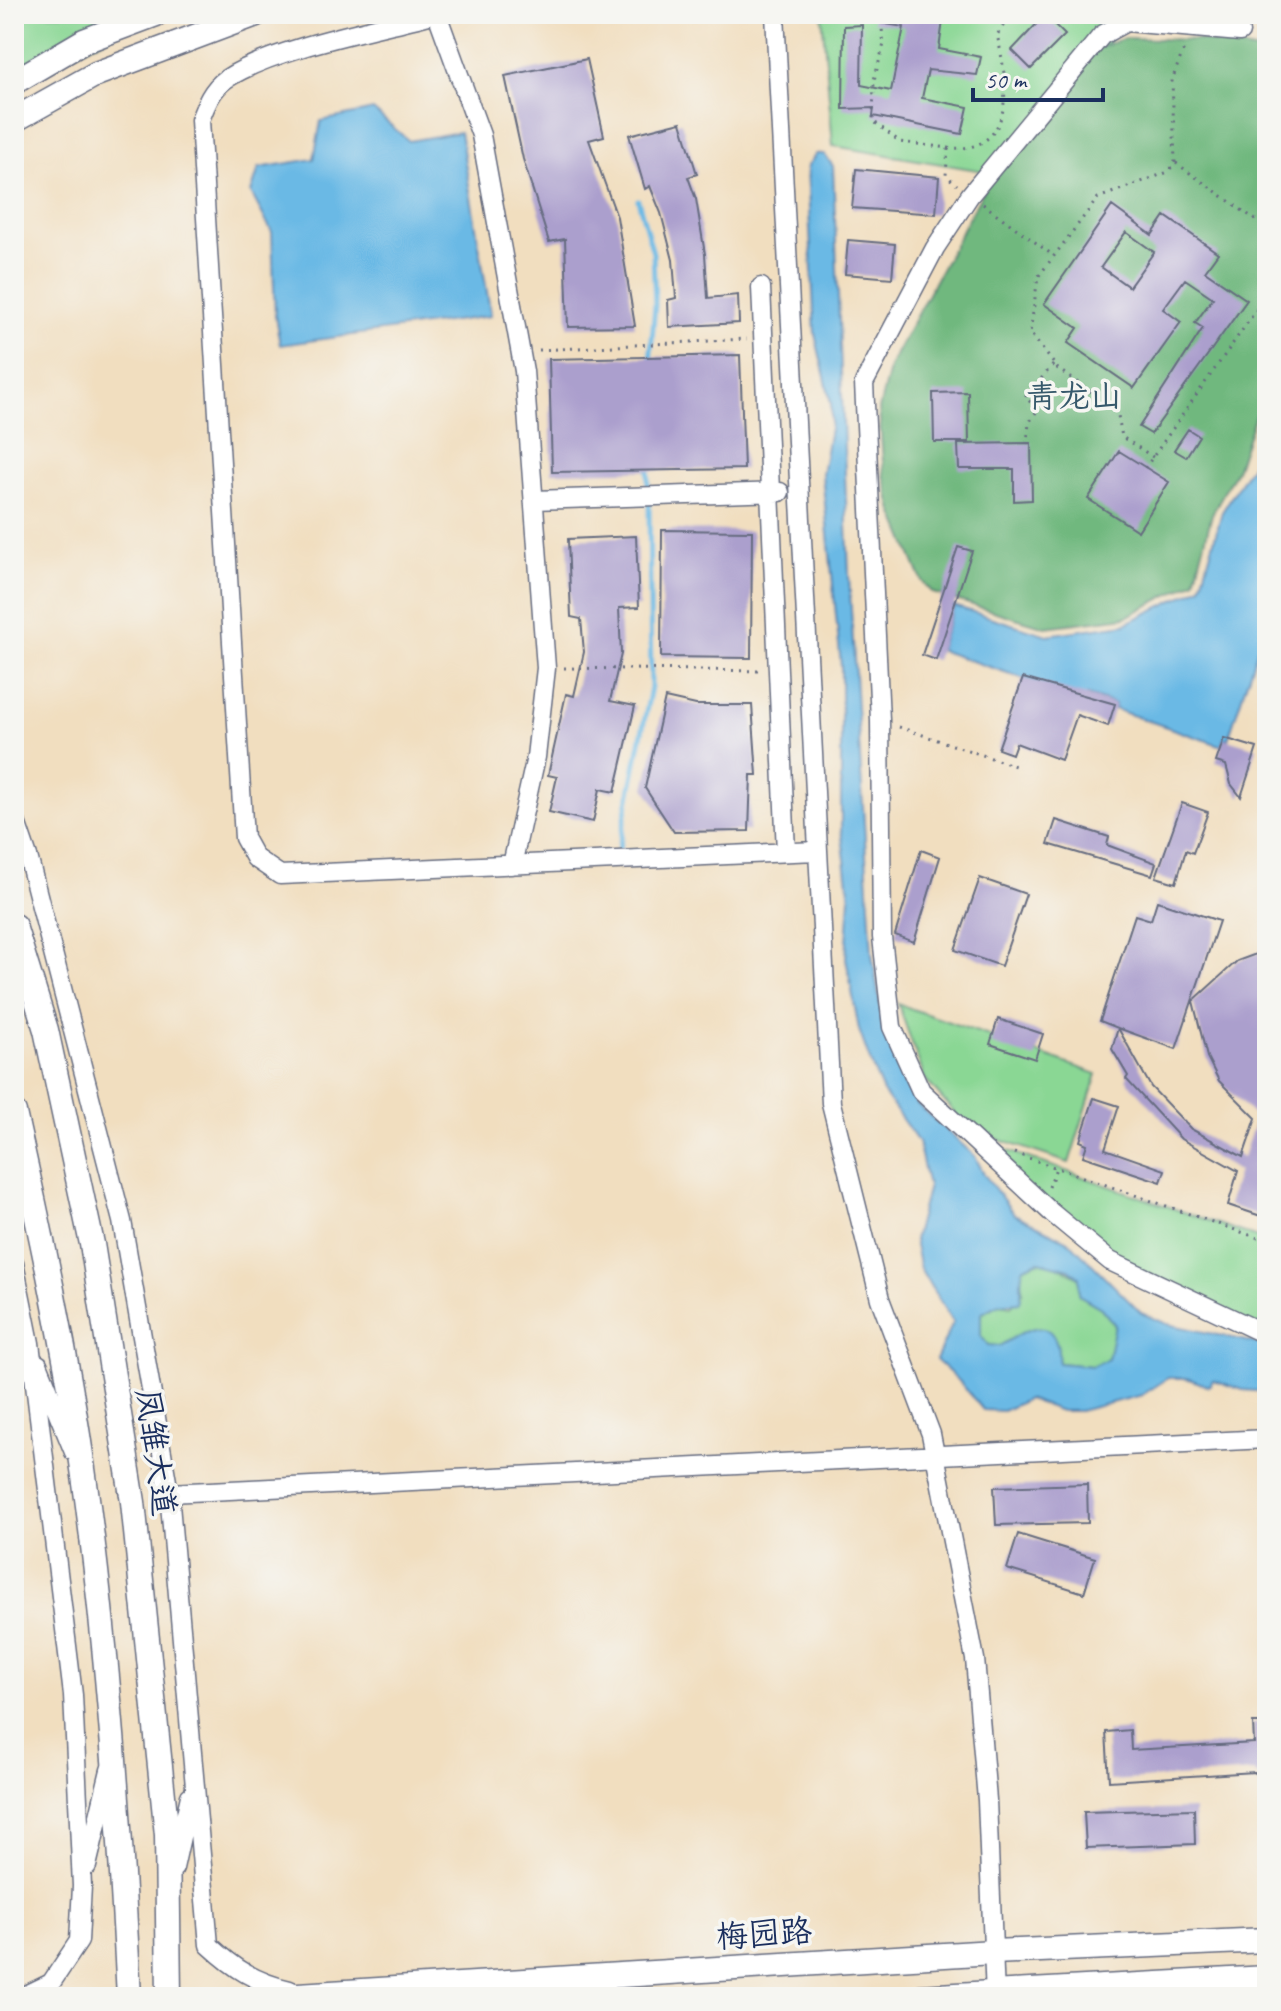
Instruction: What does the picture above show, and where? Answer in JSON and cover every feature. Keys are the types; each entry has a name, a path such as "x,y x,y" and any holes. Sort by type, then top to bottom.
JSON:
{"main road":[{"path":"14,82 84,41 156,14"},
{"path":"14,120 96,74 256,14"},
{"name":"凤雏大道","path":"14,926 46,1030 89,1228 133,1502 167,1835 169,1997"},
{"path":"14,1113 46,1252 84,1475 113,1755 129,1997"},
{"name":"梅园路","path":"266,1997 993,1952 1267,1940"},
{"path":"920,1997 1267,1978"}],"street":[{"path":"512,865 536,757 546,668 521,351 481,135 435,14 261,61 224,80 208,99 200,120 244,838 255,858 280,875 512,865 786,852 817,851"},
{"path":"775,14 831,1103 880,1299 931,1434 975,1659 987,1800 995,1995"},
{"path":"1240,32 1192,21 1126,22 1102,35 970,195 935,248 864,383 880,720 882,937 892,1027 921,1091 1052,1213 1110,1261 1267,1335"},
{"path":"761,287 786,852"},
{"path":"534,500 799,492"},
{"path":"14,816 29,860 122,1221 169,1493 209,1945 235,1970 259,1983 308,1994"},
{"path":"14,1263 30,1343 73,1695 82,1886 79,1941 51,1983 22,1997"},
{"path":"30,1343 84,1475"},
{"path":"169,1493 1267,1439"},
{"path":"82,1886 113,1755"},
{"path":"168,1894 194,1780"}],"path":[{"path":"880,14 884,44 874,80 873,121 900,142 970,150 988,142 1004,116 1002,53 997,35 1011,14"},
{"path":"1153,457 1122,437 1117,410 1054,364 1030,333 1038,277 1098,198 1168,172 1175,162 1172,80 1192,21"},
{"path":"948,148 946,175 1054,256"},
{"path":"1175,162 1267,228"},
{"path":"1145,468 1267,295"},
{"path":"521,351 764,338"},
{"path":"1027,444 1029,423 1038,409 1025,397 1054,364"},
{"path":"546,668 778,671"},
{"path":"880,720 1018,767"},
{"path":"1013,1153 1267,1241"}],"green space":[{"path":"14,14 156,14 14,82"},
{"path":"822,14 1176,14 1173,26 1126,22 989,172 833,146"},
{"name":"青龙山","path":"1125,38 1199,40 1259,51 1267,57 1267,382 1236,470 1212,514 1195,581 1126,617 1045,627 933,593 922,581 893,511 884,475 879,409 890,365 985,187 1098,48"},
{"path":"898,1004 1097,1074 1069,1163 969,1130 925,1079"},
{"path":"971,1138 1267,1241 1267,1335 1110,1261"},
{"path":"1039,1261 1054,1264 1079,1277 1079,1295 1101,1308 1115,1325 1109,1359 1092,1366 1059,1363 1056,1343 1051,1334 1044,1330 1029,1330 999,1346 988,1345 981,1336 981,1313 999,1304 1011,1306 1023,1292 1019,1276 1024,1267"}],"water":[{"path":"373,110 409,141 460,132 491,316 280,345 275,316 272,232 251,193 259,168 314,159 321,121"},
{"path":"816,154 824,154 833,166 849,576 872,954 885,1034 905,1085 917,1104 975,1156 984,1174 1014,1214 1070,1242 1141,1313 1167,1324 1265,1345 1267,1392 1243,1390 1213,1380 1209,1386 1186,1378 1168,1378 1142,1395 1079,1411 1061,1411 1027,1399 1003,1411 983,1410 936,1360 953,1322 920,1269 914,1240 928,1186 918,1142 883,1092 873,1069 859,1030 846,958 850,898 841,829 841,666 822,474 831,423 831,403 815,334 807,167","holes":["1039,1261 1069,1269 1079,1277 1079,1295 1101,1308 1115,1325 1108,1359 1092,1366 1059,1363 1058,1346 1052,1334 1038,1328 1021,1333 999,1346 988,1345 981,1336 981,1313 999,1304 1020,1302 1024,1267"]},
{"path":"1267,410 1267,637 1264,629 1228,739 1224,738 1222,746 1114,709 1115,704 1087,695 1085,699 939,650 954,606 1047,635 1125,624 1201,587 1222,512 1252,464"}],"building":[{"path":"873,14 944,14 939,49 981,57 977,75 928,70 922,98 968,107 962,134 873,116 874,108 843,109 844,26 862,25 861,85 891,91 904,27 873,22"},
{"path":"1045,15 1065,35 1031,69 1012,50"},
{"path":"587,59 604,136 589,140 617,217 635,326 568,327 565,239 549,242 523,159 505,76"},
{"path":"681,122 697,174 688,177 696,199 708,298 738,295 739,323 669,327 668,300 676,298 673,260 661,213 650,186 645,189 629,135"},
{"path":"856,169 939,177 936,214 852,208"},
{"path":"1112,206 1152,235 1165,216 1218,253 1205,271 1247,300 1151,434 1139,427 1203,328 1195,323 1213,298 1185,279 1163,309 1181,322 1134,388 1068,343 1078,328 1044,304","holes":["1126,232 1154,252 1129,287 1101,267"]},
{"path":"848,240 895,244 892,278 845,274"},
{"path":"740,355 744,469 552,472 549,359"},
{"path":"968,392 969,442 934,442 933,393"},
{"path":"1188,429 1199,436 1186,457 1174,450"},
{"path":"1031,443 1032,500 1014,501 1014,469 959,469 958,444"},
{"path":"1119,451 1169,482 1138,531 1088,499"},
{"path":"662,530 752,531 751,658 661,657"},
{"path":"636,536 639,607 619,608 621,654 610,701 635,706 615,792 600,789 593,822 549,812 557,777 548,775 566,694 574,696 584,652 581,619 571,617 568,539"},
{"path":"958,547 972,551 936,660 922,655"},
{"path":"1023,678 1115,704 1108,726 1077,715 1061,760 1016,743 1012,754 998,749"},
{"path":"665,698 696,705 752,705 757,775 751,775 749,831 674,832 645,788"},
{"path":"1224,738 1257,748 1241,797 1231,784 1226,765 1216,762"},
{"path":"1182,803 1208,812 1193,853 1186,850 1176,883 1156,877"},
{"path":"1056,820 1109,837 1107,845 1156,863 1152,875 1048,844"},
{"path":"921,850 940,857 914,942 895,935"},
{"path":"980,878 1026,894 1001,966 955,950"},
{"path":"1157,901 1219,921 1176,1049 1100,1021 1135,915 1151,920"},
{"path":"1267,950 1267,1218 1228,1205 1238,1171 1181,1139 1126,1079 1128,1076 1112,1049 1118,1028 1151,1087 1191,1129 1243,1157 1256,1118 1219,1081 1207,1057 1193,1001 1237,961"},
{"path":"998,1019 1043,1034 1035,1059 990,1044"},
{"path":"1094,1098 1119,1106 1105,1149 1165,1170 1161,1182 1083,1156 1087,1144 1080,1141"},
{"path":"1087,1484 1088,1523 996,1525 994,1487"},
{"path":"1018,1534 1095,1558 1084,1593 1007,1569"},
{"path":"1253,1723 1267,1723 1267,1775 1256,1775 1255,1772 1109,1781 1106,1732 1130,1730 1131,1750 1254,1743"},
{"path":"1194,1809 1195,1844 1086,1848 1084,1812"}],"waterway":[{"path":"638,200 653,253 655,305 650,363"},
{"path":"648,465 648,491"},
{"path":"618,853 651,687 649,501"}]}
